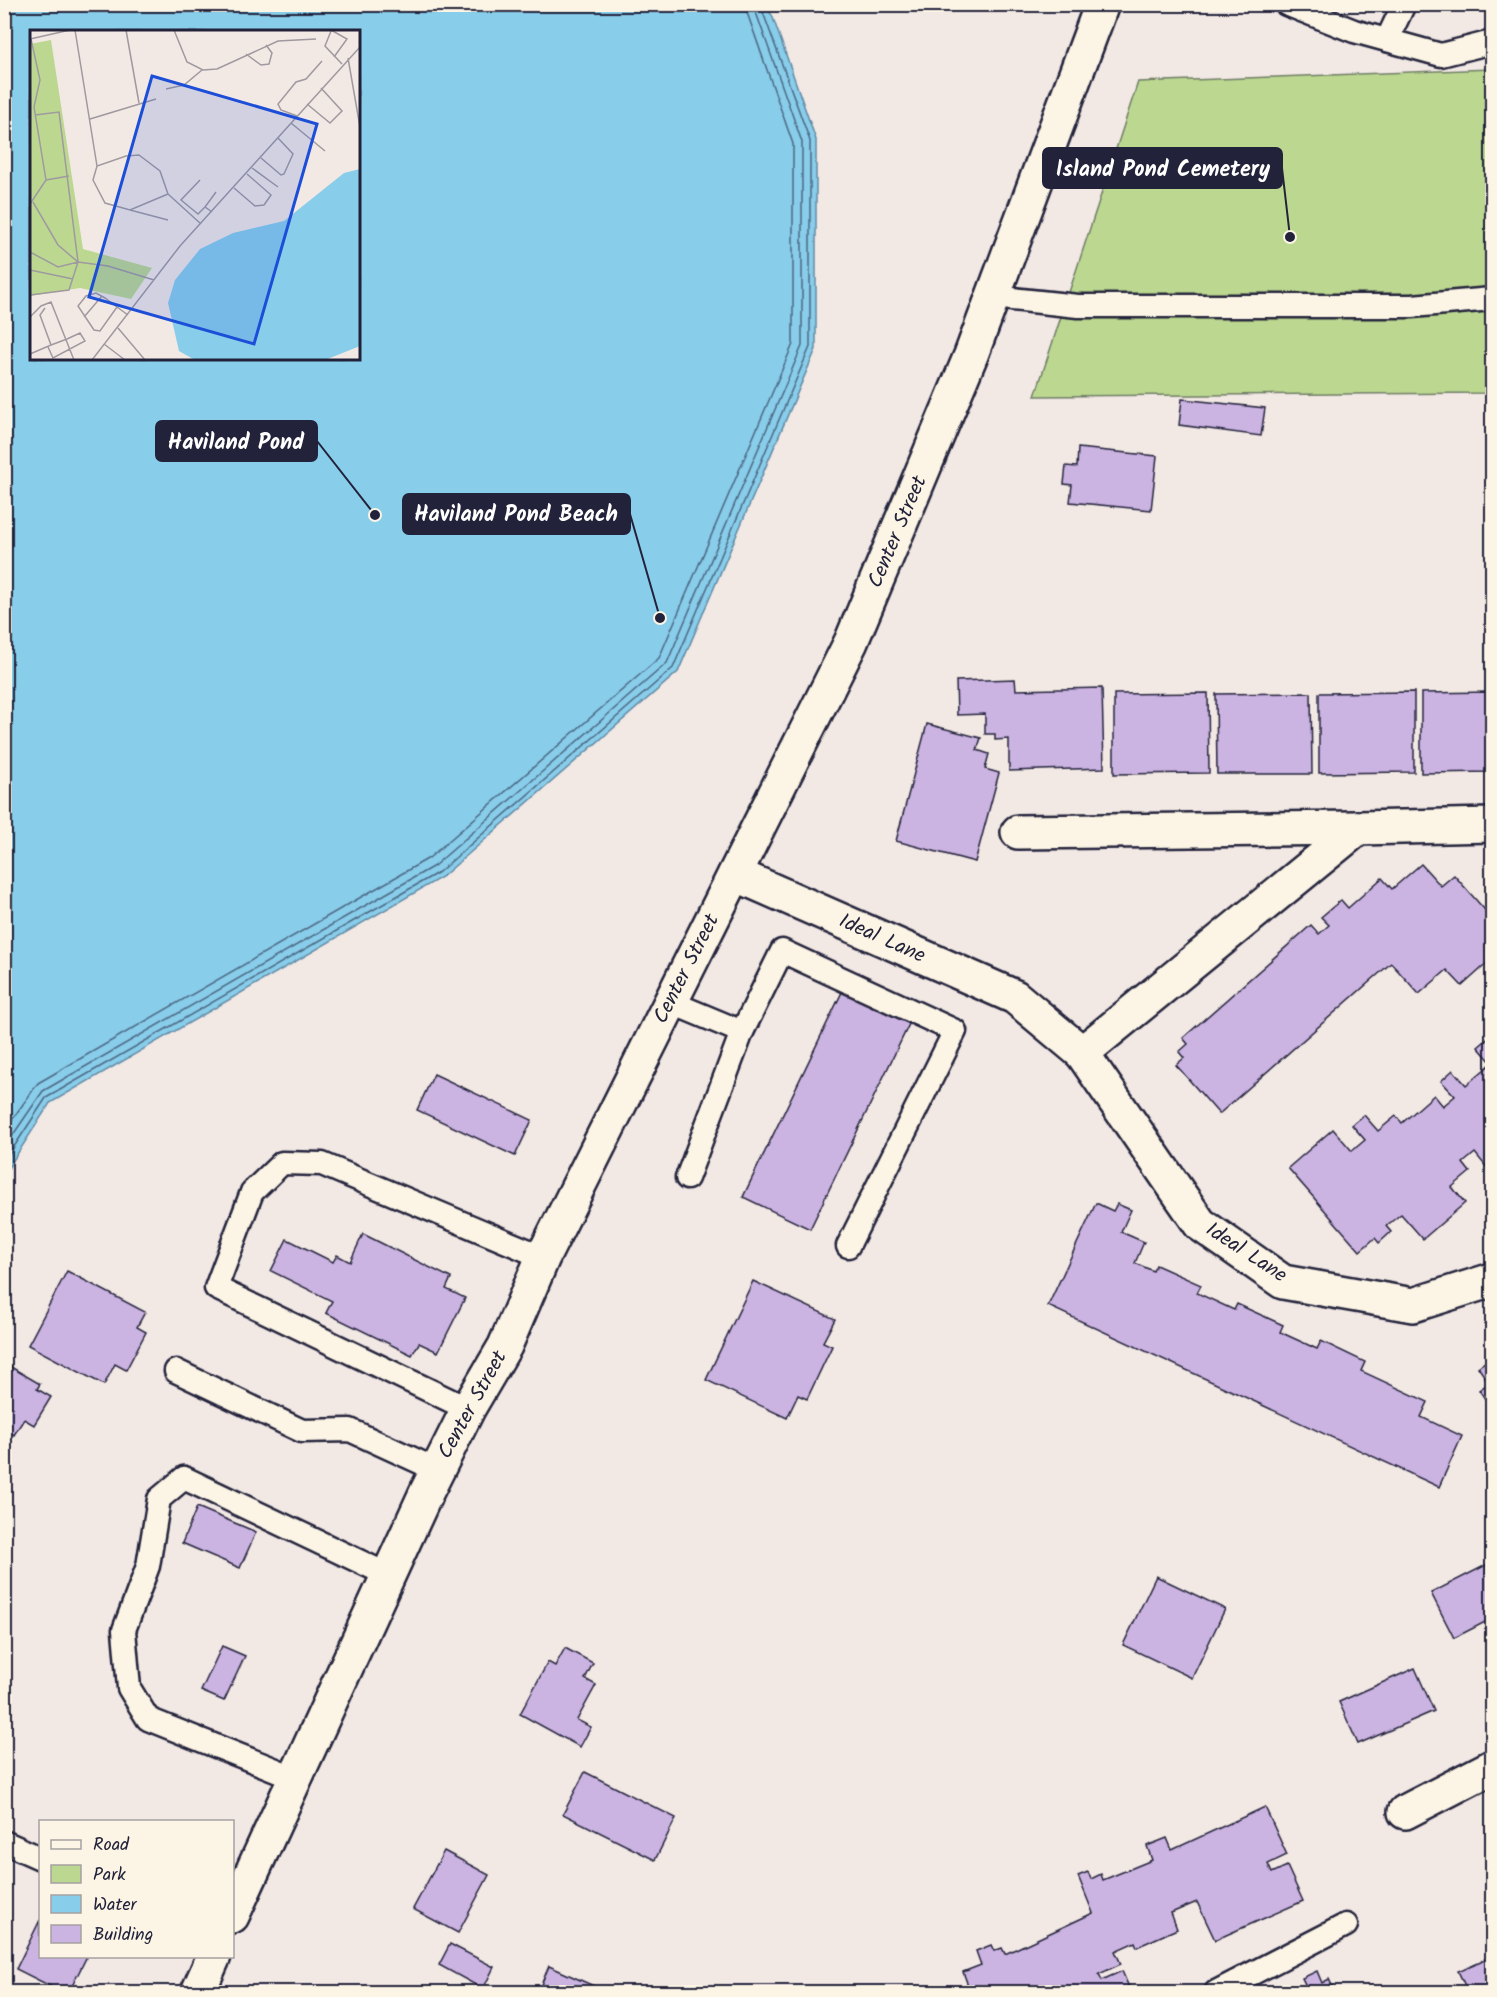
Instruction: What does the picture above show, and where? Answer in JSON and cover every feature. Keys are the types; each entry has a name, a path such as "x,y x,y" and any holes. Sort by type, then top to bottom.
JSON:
{"main road":[{"name":"Center Street","path":"234,1912 437,1470 468,1409 505,1347 543,1257 851,642 932,452 993,297 1102,4"},
{"path":"1018,832 1492,825"},
{"path":"1082,1053 1358,828"},
{"name":"Ideal Lane","path":"735,874 1016,997 1082,1053 1200,1224 1283,1282 1413,1305 1492,1280"},
{"path":"1404,1812 1492,1767"},
{"path":"198,1992 213,1958"}],"lane":[{"path":"1286,4 1354,31 1441,54 1492,42"},
{"path":"1388,40 1404,4"},
{"path":"993,297 1078,306 1412,306 1492,299"},
{"path":"687,1178 742,1032 782,951 955,1031 848,1246"},
{"path":"670,1002 742,1032"},
{"path":"468,1409 216,1288 252,1192 282,1163 322,1164 543,1257"},
{"path":"176,1371 302,1431 350,1430 437,1470"},
{"path":"296,1778 148,1719 129,1688 124,1630 148,1566 159,1499 184,1478 388,1575"},
{"path":"4,1842 39,1858"},
{"path":"1216,1992 1346,1925"}],"green space":[{"path":"1492,69 1492,393 1035,396 1138,82"}],"water":[{"path":"5,4 764,5 772,15 816,140 816,349 678,672 442,877 50,1103 5,1173"}],"building":[{"path":"1182,399 1265,408 1261,436 1179,425"},
{"path":"1078,448 1157,456 1151,510 1070,502 1072,485 1064,484 1066,466 1077,467"},
{"path":"1015,679 1016,690 1102,688 1104,768 1009,771 1009,739 995,740 995,734 985,734 985,714 957,715 956,681"},
{"path":"1414,692 1414,772 1319,773 1319,693"},
{"path":"1492,692 1492,772 1421,773 1421,693"},
{"path":"1208,693 1209,773 1114,774 1114,694"},
{"path":"1311,693 1312,774 1217,774 1216,694"},
{"path":"927,724 981,738 977,750 989,754 985,769 999,773 975,862 896,841"},
{"path":"1421,864 1441,886 1454,875 1492,918 1492,926 1488,929 1492,934 1492,959 1462,986 1447,970 1419,994 1391,963 1219,1114 1176,1065 1184,1058 1179,1052 1188,1044 1183,1038 1311,925 1319,934 1329,925 1321,917 1341,900 1348,908 1382,878 1392,889"},
{"path":"844,988 911,1020 810,1229 743,1197"},
{"path":"1492,1037 1492,1063 1478,1047"},
{"path":"1492,1063 1492,1174 1475,1153 1463,1163 1470,1172 1452,1187 1465,1203 1423,1239 1401,1214 1386,1226 1391,1232 1379,1243 1375,1238 1360,1251 1288,1168 1333,1129 1352,1151 1365,1140 1352,1125 1364,1115 1378,1131 1396,1116 1402,1123 1434,1095 1443,1106 1455,1096 1441,1081 1453,1070 1466,1085"},
{"path":"434,1074 532,1120 515,1156 417,1110"},
{"path":"1096,1203 1113,1211 1117,1204 1131,1210 1121,1232 1144,1242 1135,1263 1153,1271 1156,1265 1201,1285 1197,1293 1234,1310 1237,1304 1283,1325 1280,1332 1317,1349 1321,1341 1365,1362 1361,1371 1428,1402 1421,1417 1462,1436 1439,1487 1048,1306"},
{"path":"363,1234 451,1278 446,1289 465,1298 438,1352 419,1343 412,1355 326,1313 332,1301 271,1271 287,1239 333,1262 337,1255 350,1262"},
{"path":"67,1271 145,1312 137,1327 146,1332 126,1370 115,1364 104,1385 28,1345"},
{"path":"753,1281 835,1319 823,1342 832,1346 807,1399 798,1395 787,1418 706,1380"},
{"path":"1492,1357 1492,1409 1479,1390 1489,1383 1478,1367"},
{"path":"4,1363 40,1384 37,1389 51,1397 34,1425 24,1419 14,1435 4,1429"},
{"path":"197,1507 256,1532 240,1568 182,1543"},
{"path":"1492,1562 1492,1626 1489,1620 1454,1638 1431,1593"},
{"path":"1156,1576 1225,1609 1192,1678 1123,1645"},
{"path":"222,1646 245,1656 224,1701 201,1691"},
{"path":"565,1648 593,1663 585,1679 596,1685 577,1720 591,1727 580,1747 520,1714 548,1662 555,1666"},
{"path":"1415,1668 1434,1711 1358,1744 1339,1702"},
{"path":"585,1772 676,1818 655,1860 563,1814"},
{"path":"1265,1807 1287,1855 1268,1864 1272,1873 1287,1866 1303,1901 1215,1940 1197,1902 1171,1913 1177,1929 1137,1947 1135,1942 1115,1951 1121,1964 1099,1974 1102,1980 1122,1971 1131,1992 956,1992 969,1988 963,1972 981,1965 976,1951 991,1945 994,1951 1002,1948 1005,1954 1093,1913 1078,1876 1088,1872 1091,1879 1101,1874 1103,1880 1152,1860 1147,1846 1167,1838 1172,1850"},
{"path":"444,1851 489,1875 458,1933 413,1909"},
{"path":"39,1922 39,1958 86,1958 69,1992 62,1992 16,1969"},
{"path":"450,1944 494,1967 483,1989 439,1965"},
{"path":"1492,1956 1492,1989 1484,1992 1468,1992 1458,1971"},
{"path":"549,1966 605,1991 538,1992"},
{"path":"1317,1971 1322,1983 1329,1979 1335,1992 1298,1992 1307,1988 1302,1978"}],"place":[{"name":"Island Pond Cemetery","path":"1290,237"},
{"name":"Haviland Pond","path":"375,515"},
{"name":"Haviland Pond Beach","path":"660,618"}]}
